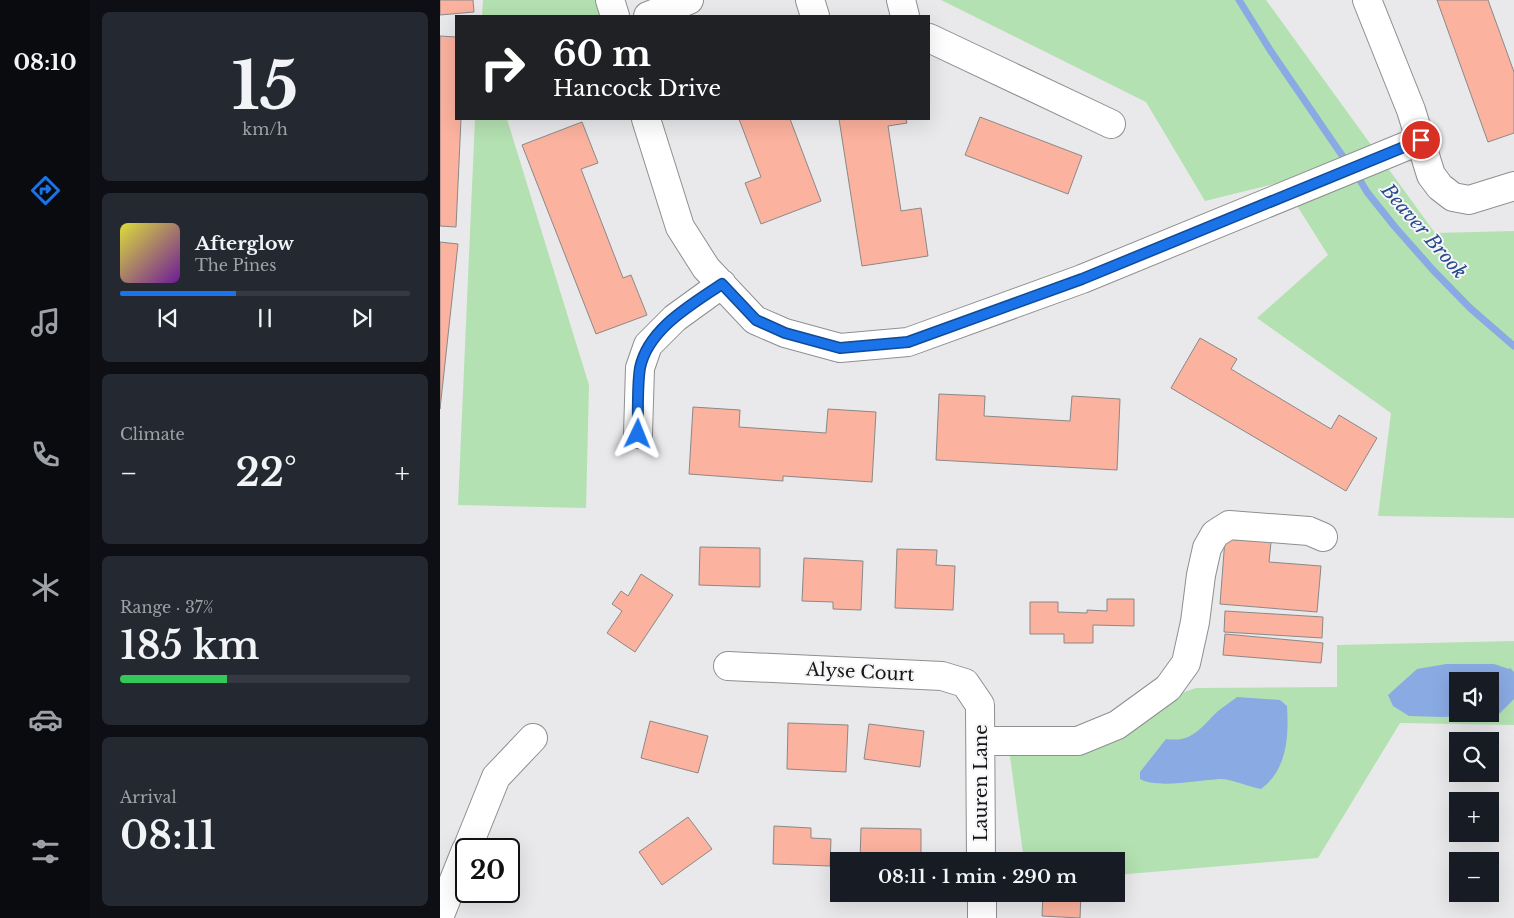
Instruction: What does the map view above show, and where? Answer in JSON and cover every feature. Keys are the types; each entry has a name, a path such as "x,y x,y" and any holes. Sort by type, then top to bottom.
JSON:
{"street":[{"path":"610,0 615,15"},
{"path":"651,15 689,0"},
{"path":"810,0 816,15"},
{"path":"901,0 906,15"},
{"path":"1367,0 1411,110 1431,175 1440,188 1453,197 1469,200 1514,186"},
{"path":"930,38 1111,124"},
{"path":"646,120 680,227 706,268 756,320 785,333 840,348 908,342 1082,279 1421,140"},
{"path":"638,434 640,368 648,345 675,318 722,284"},
{"path":"981,742 1078,741 1117,725 1168,688 1186,662 1195,622 1200,575 1207,548 1214,534 1229,525 1309,531 1323,537"},
{"name":"Alyse Court","path":"728,666 942,676 965,683 980,705"},
{"name":"Lauren Lane","path":"980,705 982,852"},
{"path":"472,838 496,777 533,738"},
{"path":"440,915 455,879"},
{"path":"982,902 982,918"}],"green space":[{"path":"483,0 598,0 602,15 482,15"},
{"path":"941,0 1266,0 1435,233 1514,231 1514,518 1378,516 1391,413 1257,318 1328,255 1282,182 1205,201 1146,102"},
{"path":"475,120 507,120 589,385 586,508 458,505"},
{"path":"1514,641 1514,725 1400,723 1318,858 1125,874 1125,852 1023,852 1009,749 1196,688 1337,687 1337,645"}],"water":[{"path":"1446,664 1494,664 1510,668 1514,672 1514,699 1499,714 1499,672 1449,672 1449,717 1409,716 1393,706 1388,695 1417,669"},
{"path":"1237,697 1280,700 1287,706 1287,740 1281,762 1270,781 1261,789 1225,779 1168,784 1148,782 1140,779 1140,772 1166,739 1183,739 1190,736"}],"building":[{"path":"440,0 473,0 474,12 440,15"},
{"path":"1437,0 1488,0 1514,72 1514,133 1488,142"},
{"path":"440,36 455,37 455,120 461,120 456,227 440,226"},
{"path":"980,117 1082,156 1068,194 965,155"},
{"path":"739,120 790,120 821,201 761,224 745,183 761,177"},
{"path":"839,120 906,120 907,123 888,126 901,211 921,208 928,256 862,266"},
{"path":"582,122 598,163 581,169 623,278 631,275 647,315 596,334 522,145"},
{"path":"440,242 458,244 440,409"},
{"path":"1200,338 1237,359 1231,369 1331,429 1339,415 1377,438 1346,491 1171,388"},
{"path":"939,394 985,396 984,416 1070,421 1072,396 1120,399 1117,470 936,460"},
{"path":"693,407 740,410 739,427 826,433 828,409 876,412 872,482 783,476 783,481 689,474"},
{"path":"1225,539 1271,542 1269,562 1321,566 1317,612 1220,604"},
{"path":"700,547 760,548 760,587 699,585"},
{"path":"897,549 937,550 936,565 955,566 953,610 895,608"},
{"path":"804,558 863,561 861,610 833,609 833,602 802,601"},
{"path":"641,574 673,595 635,652 607,633 622,611 612,604 621,591 628,596"},
{"path":"1107,599 1134,599 1134,626 1093,625 1093,643 1064,643 1064,634 1030,634 1030,602 1058,602 1058,612 1087,613 1087,610 1107,611"},
{"path":"1225,611 1323,617 1322,638 1224,632"},
{"path":"1225,634 1323,643 1321,663 1223,655"},
{"path":"650,721 708,736 698,773 641,758"},
{"path":"788,723 848,725 846,772 787,769"},
{"path":"869,724 924,731 920,767 864,759"},
{"path":"688,817 712,849 662,885 639,852"},
{"path":"774,826 811,828 811,838 831,839 830,866 773,864"},
{"path":"861,828 921,829 921,852 860,852"},
{"path":"1043,902 1081,902 1080,918 1042,916"}],"waterway":[{"name":"Beaver Brook","path":"1239,0 1270,50 1348,164"},
{"name":"Beaver Brook","path":"1355,172 1367,192 1433,270 1470,308 1514,346"}],"route":[{"path":"638,434 640,368 648,345 675,318 722,284 756,320 785,333 840,348 908,342 1082,279 1421,140"}]}
